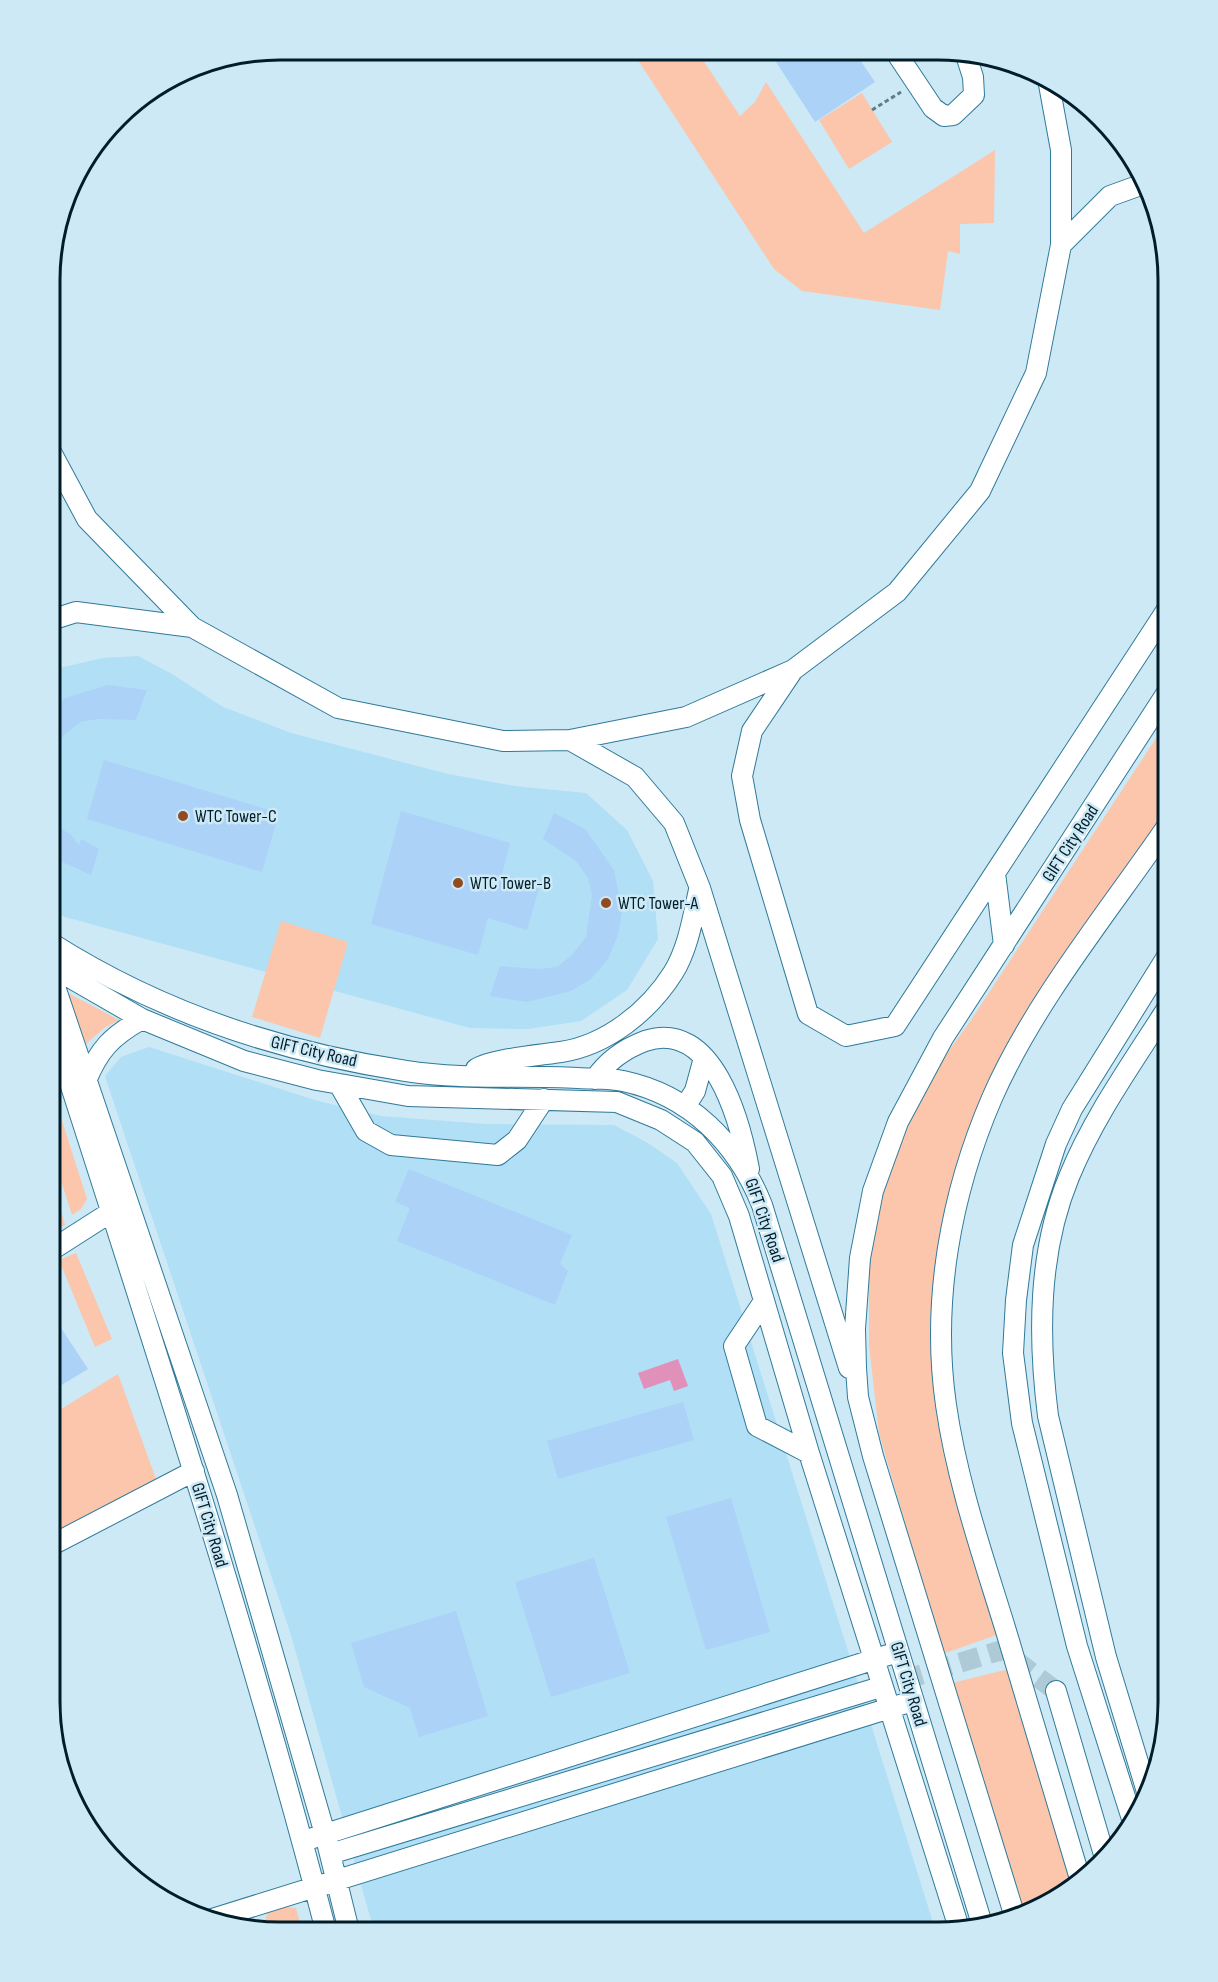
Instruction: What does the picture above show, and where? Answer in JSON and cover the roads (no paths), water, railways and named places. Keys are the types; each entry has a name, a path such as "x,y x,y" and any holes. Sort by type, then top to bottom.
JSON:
{"street":[{"path":"901,60 933,108 944,116 953,115 974,95 973,77 968,62"},
{"path":"60,469 87,519 192,627 338,708 503,741 570,740 686,717 794,670 897,592 980,491 1036,373 1061,245 1061,150 1050,90"},
{"path":"1061,245 1110,196 1137,186"},
{"path":"60,619 76,612 192,627"},
{"path":"794,670 752,731 742,776 750,820 808,1014 846,1036 895,1026 1158,623"},
{"name":"GIFT City Road","path":"1012,1909 873,1456 858,1397 855,1329 860,1258 873,1191 898,1122 943,1038 1158,706"},
{"path":"570,740 635,777 674,823 700,888 858,1397"},
{"path":"1078,1872 960,1475 946,1404 942,1343 946,1260 966,1164 993,1096 1036,1016 1158,839"},
{"path":"995,873 1004,945"},
{"path":"466,1075 480,1066 568,1051 596,1043 619,1029 649,1004 674,972 687,941 700,888"},
{"name":"GIFT City Road","path":"60,949 77,960 180,1012 317,1054 408,1072 622,1080 686,1106 731,1148 750,1174 762,1205 980,1918"},
{"name":"GIFT City Road","path":"60,971 142,1019 244,1061 339,1084 408,1096 617,1102 661,1120 695,1142 722,1176 739,1216 809,1453 892,1709 957,1921"},
{"path":"1129,1812 1077,1646 1026,1440 1016,1389 1014,1342 1023,1245 1056,1144 1072,1109 1158,971"},
{"name":"GIFT City Road","path":"60,1002 227,1495 330,1854 347,1922"},
{"path":"86,1081 96,1057 118,1033 142,1019"},
{"path":"1143,1780 1106,1657 1048,1416 1043,1378 1042,1304 1054,1224 1068,1179 1115,1089 1158,1022"},
{"path":"595,1079 605,1064 634,1045 656,1038 683,1040 704,1058 726,1086 744,1141 750,1174"},
{"name":"GIFT City Road","path":"60,1052 194,1471 303,1841 324,1922"},
{"path":"686,1106 695,1091 704,1058"},
{"path":"339,1084 366,1131 391,1145 498,1155 517,1140 544,1099"},
{"path":"60,1245 111,1212"},
{"path":"764,1301 735,1346 757,1426 809,1453"},
{"path":"60,1541 194,1471"},
{"path":"303,1841 899,1651"},
{"path":"330,1854 874,1689"},
{"path":"1056,1690 1102,1849"},
{"path":"224,1915 892,1709 914,1700"}],"tunnel":[{"path":"874,1689 1002,1650 1056,1691"}],"place":[{"name":"WTC Tower-C","path":"183,816"},
{"name":"WTC Tower-B","path":"458,883"},
{"name":"WTC Tower-A","path":"606,903"}]}
